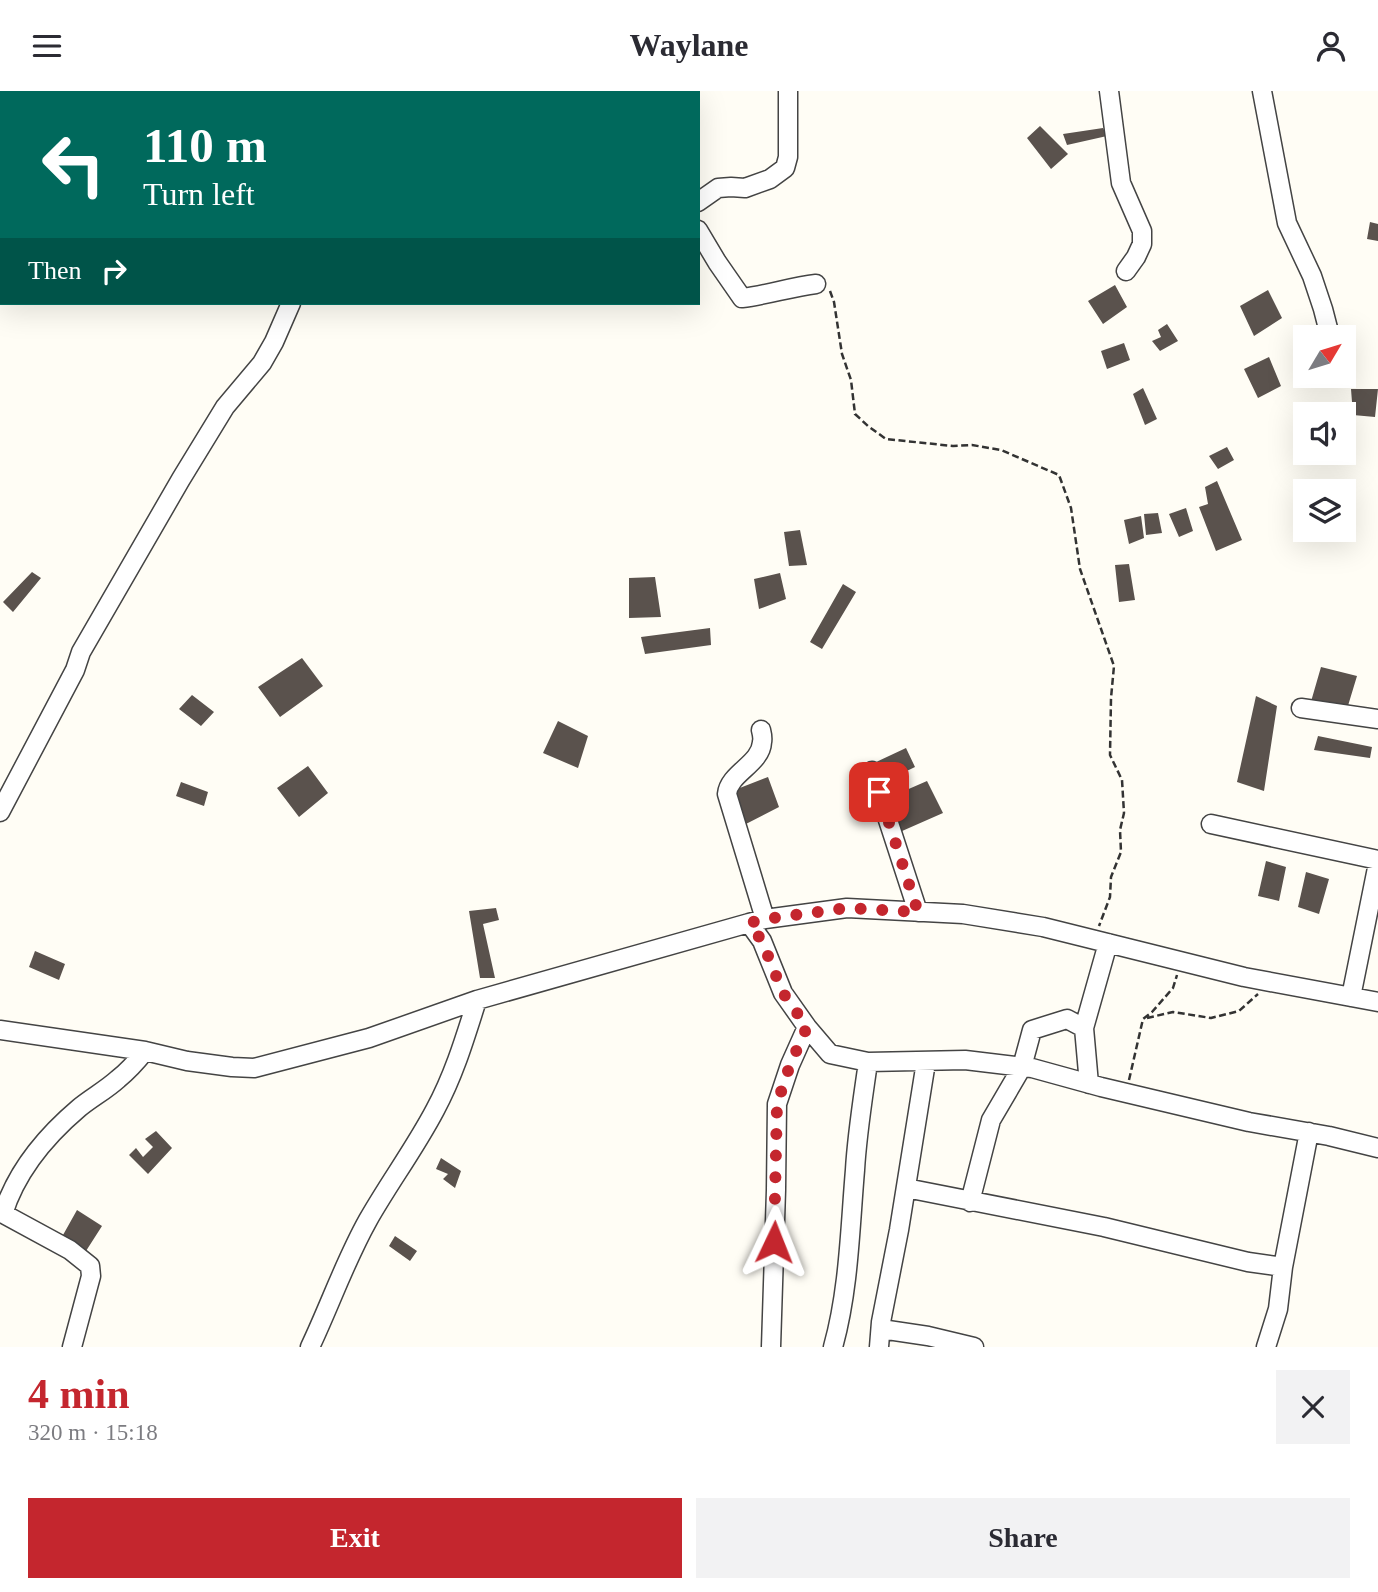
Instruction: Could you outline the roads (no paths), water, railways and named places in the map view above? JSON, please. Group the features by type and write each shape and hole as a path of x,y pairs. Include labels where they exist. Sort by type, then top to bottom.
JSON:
{"street":[{"path":"700,200 718,187 745,188 770,179 785,168 788,157 788,91"},
{"path":"1109,91 1121,183 1142,231 1142,243 1126,271"},
{"path":"1262,91 1287,223 1312,276 1327,325"},
{"path":"700,233 742,298 816,284"},
{"path":"0,812 75,670 81,652 225,407 262,363 290,305"},
{"path":"1301,708 1378,719"},
{"path":"761,730 763,744 757,756 728,785 727,794 762,941 783,993 830,1054 867,1062 965,1060 1022,1067 1249,1122 1378,1148"},
{"path":"872,771 918,912"},
{"path":"1211,824 1378,862 1351,997"},
{"path":"0,1030 145,1051 187,1061 254,1068 369,1038 477,1000 757,921 847,908 963,914 1043,927 1270,982 1378,1002"},
{"path":"1089,1084 1084,1028 1102,942"},
{"path":"310,1347 333,1290 368,1220 435,1112 450,1081 477,1000"},
{"path":"970,1202 991,1120 1022,1067 1032,1030 1067,1019 1084,1028"},
{"path":"771,1347 777,1104 807,1027"},
{"path":"72,1347 91,1276 90,1266 70,1250 2,1213 35,1153 48,1137 80,1107 119,1079 145,1051"},
{"path":"833,1347 839,1326 849,1245 867,1062"},
{"path":"879,1347 926,1062"},
{"path":"1266,1347 1278,1309 1283,1267 1309,1132"},
{"path":"906,1188 1104,1227 1248,1262 1283,1267"},
{"path":"881,1329 974,1347"}]}
